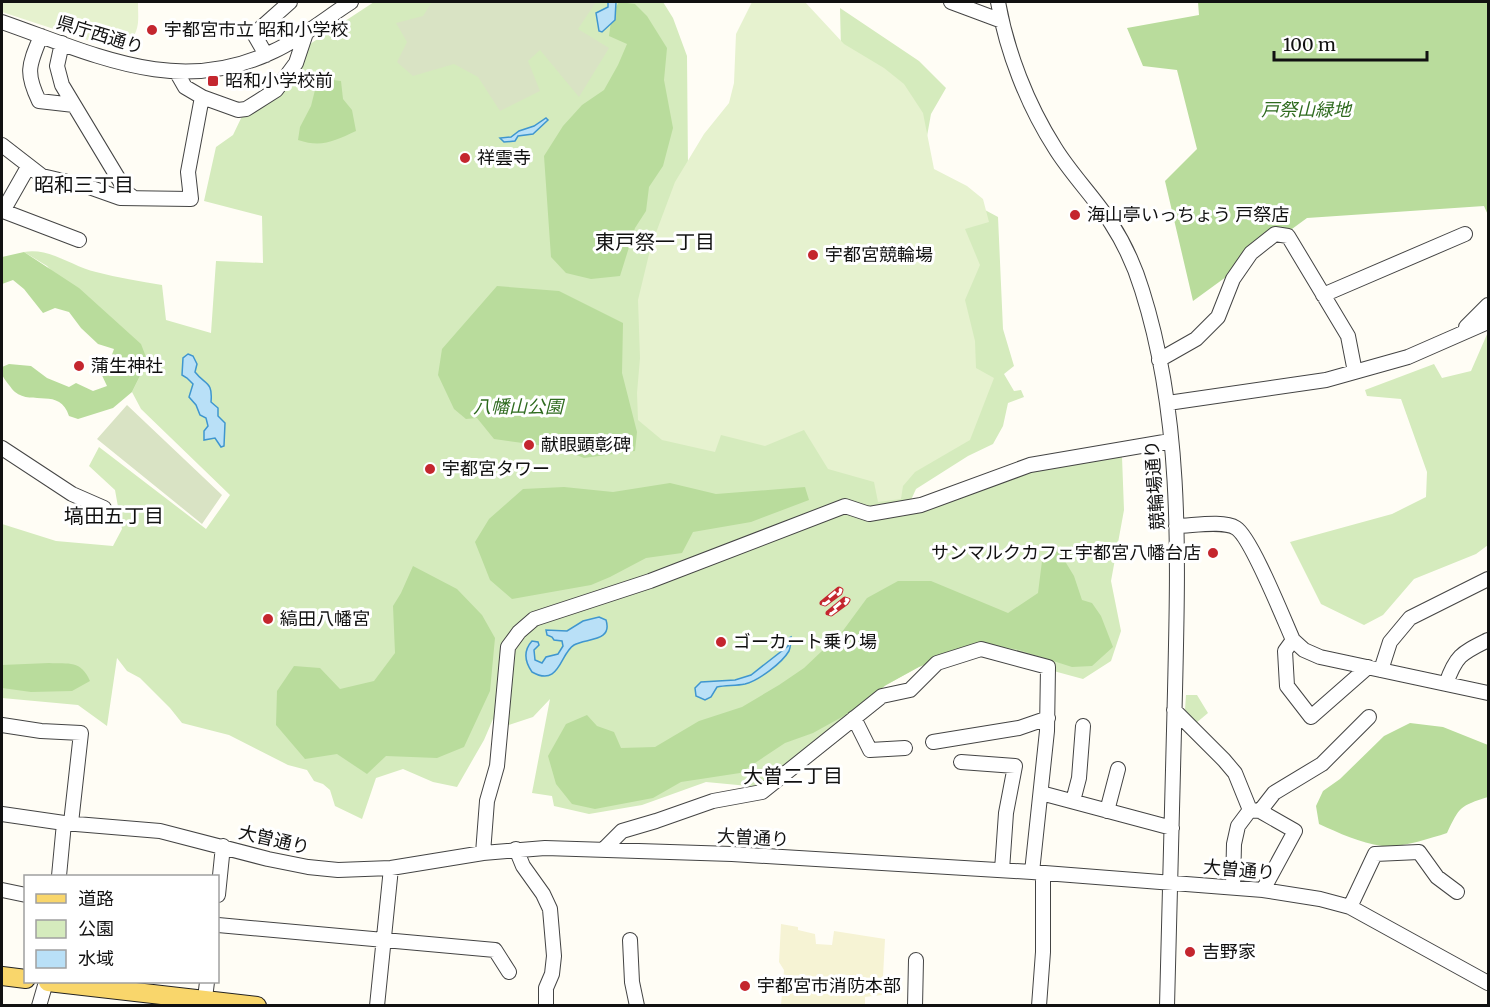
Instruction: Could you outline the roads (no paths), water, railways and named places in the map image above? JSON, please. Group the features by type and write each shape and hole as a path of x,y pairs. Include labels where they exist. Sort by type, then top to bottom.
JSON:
{"main road":[{"path":"2,976 24,979"},
{"path":"70,983 205,995 257,1005"}],"street":[{"path":"266,55 254,34 290,2"},
{"name":"県庁西通り","path":"2,22 130,65 177,73 221,70 266,55 306,33 335,7 351,2"},
{"path":"951,2 1002,21"},
{"name":"競輪場通り","path":"998,2 1020,78 1044,129 1068,168 1112,224 1134,267 1149,316 1168,403 1176,526 1167,1005"},
{"path":"177,73 185,87 202,98 238,110 246,109 276,90 296,63 306,33"},
{"path":"41,36 30,66 30,82 39,101 74,105"},
{"path":"62,43 57,66 62,86 127,194 134,198"},
{"path":"2,145 42,176 89,186 120,198 191,199 188,172 202,98"},
{"path":"28,167 3,211 79,240"},
{"path":"1159,360 1196,339 1218,316 1233,279 1251,253 1275,234 1288,236 1348,336 1355,372"},
{"path":"1323,295 1465,234"},
{"path":"1456,336 1488,305"},
{"path":"1168,403 1326,380 1408,357 1488,322"},
{"path":"483,854 487,801 497,766 508,647 519,632 534,619 660,577 845,506 869,514 921,505 1030,465 1170,441"},
{"path":"2,448 72,494 104,508"},
{"path":"1176,526 1223,525 1237,529 1248,543 1293,640 1304,650 1320,657 1488,693"},
{"path":"1293,640 1286,651 1287,686 1311,717 1374,669 1390,642 1410,618 1488,579"},
{"path":"1446,684 1452,667 1462,653 1488,640"},
{"path":"603,850 622,831 713,801 762,792 882,696 910,690 937,663 981,649 1048,667 1048,718 1041,792 1038,872 1043,952 1039,1005"},
{"path":"1174,710 1230,766 1255,811 1295,831 1263,890"},
{"path":"1233,887 1234,844 1238,826 1274,793 1322,764 1369,717"},
{"path":"854,718 870,750 904,748"},
{"path":"933,742 1018,728 1048,718"},
{"path":"2,725 41,731 81,733 59,875"},
{"path":"1072,801 1079,778 1083,726"},
{"path":"961,762 1015,766 1006,813 1002,870"},
{"path":"1107,811 1118,770"},
{"path":"1041,792 1172,828"},
{"name":"大曽通り","path":"2,814 68,823 160,831 268,859 339,870 391,868 516,849 603,850 732,854 1038,872 1263,890 1320,899 1350,907 1488,983"},
{"path":"219,885 223,846"},
{"path":"516,849 523,866 543,894 550,909 554,956 552,974 546,988 546,1005"},
{"path":"1350,907 1375,854 1419,852 1437,877 1457,892"},
{"path":"377,1005 391,868"},
{"path":"2,890 24,895"},
{"path":"219,925 495,950 509,972"},
{"path":"630,940 632,982 637,1005"},
{"path":"915,1005 916,960"},
{"path":"39,1005 46,983"}],"water":[{"path":"608,2 616,2 615,20 602,32 599,31 596,13 608,7"},
{"path":"546,118 548,120 533,134 518,136 515,141 504,142 500,138 511,137"},
{"path":"188,354 193,356 197,364 195,372 208,384 211,390 211,402 218,408 218,416 225,423 224,446 221,447 215,438 204,440 204,431 208,426 206,418 200,415 196,405 189,397 193,384 182,375 183,358"},
{"path":"599,617 606,620 606,632 602,636 574,645 554,673 541,676 532,672 526,656 532,641 538,642 539,645 534,650 535,660 542,663 546,657 558,654 563,646 562,641 554,640 547,635 546,630 567,631 583,621"},
{"path":"791,637 790,649 786,656 763,675 745,684 717,687 711,697 705,700 696,696 695,688 701,682 735,680 751,675 788,646"}],"railway":[{"path":"839,589 840,593 825,604 822,603 839,589"},
{"path":"845,599 848,600 846,603 831,614 828,613 845,599"}],"place":[{"name":"宇都宮市立 昭和小学校","path":"152,30"},
{"name":"昭和小学校前","path":"213,81"},
{"name":"祥雲寺","path":"465,158"},
{"name":"海山亭いっちょう 戸祭店","path":"1075,215"},
{"name":"宇都宮競輪場","path":"813,255"},
{"name":"蒲生神社","path":"79,366"},
{"name":"献眼顕彰碑","path":"529,445"},
{"name":"宇都宮タワー","path":"430,469"},
{"name":"サンマルクカフェ宇都宮八幡台店","path":"1213,553"},
{"name":"縞田八幡宮","path":"268,619"},
{"name":"ゴーカート乗り場","path":"721,642"},
{"name":"吉野家","path":"1190,952"},
{"name":"宇都宮市消防本部","path":"745,986"}],"district":[{"name":"昭和三丁目","path":"84,185"},
{"name":"東戸祭一丁目","path":"655,242"},
{"name":"塙田五丁目","path":"114,516"},
{"name":"大曽二丁目","path":"793,776"}],"park label":[{"name":"戸祭山緑地","path":"1306,110"},
{"name":"八幡山公園","path":"518,407"}]}
